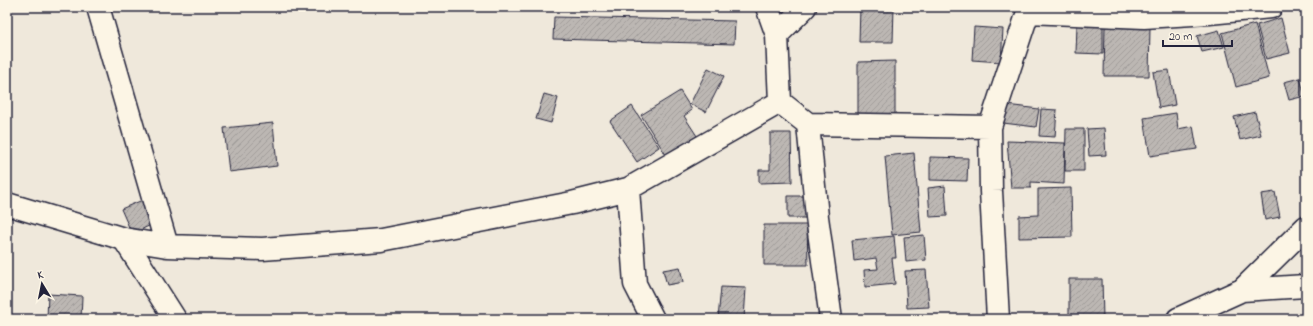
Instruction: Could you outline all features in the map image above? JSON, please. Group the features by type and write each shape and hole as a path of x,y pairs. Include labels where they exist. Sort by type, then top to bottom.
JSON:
{"street":[{"path":"98,7 168,246"},
{"path":"767,7 777,35 780,102 808,124 990,127"},
{"path":"777,35 805,7"},
{"path":"998,319 991,191 990,127 1028,12 1144,17 1271,7"},
{"path":"7,204 124,239 168,246 262,250 381,240 572,203 628,189 780,102"},
{"path":"808,124 817,217 831,319"},
{"path":"628,189 634,284 653,319"},
{"path":"1178,319 1242,290 1306,227"},
{"path":"124,239 175,319"},
{"path":"1242,290 1306,286"}],"building":[{"path":"860,7 894,7 893,42 859,42"},
{"path":"554,17 735,21 734,44 553,39"},
{"path":"1281,18 1290,53 1266,59 1257,25"},
{"path":"1255,24 1269,78 1236,87 1222,33"},
{"path":"1077,25 1103,26 1103,54 1076,53"},
{"path":"1105,26 1150,27 1149,76 1104,76"},
{"path":"974,27 1003,29 1001,62 972,60"},
{"path":"1219,30 1224,47 1202,52 1197,36"},
{"path":"895,61 895,117 858,118 858,62"},
{"path":"708,68 724,76 706,112 690,104"},
{"path":"1169,70 1175,105 1159,108 1153,72"},
{"path":"1300,78 1305,96 1289,100 1284,82"},
{"path":"680,91 692,110 684,116 697,136 666,155 641,115"},
{"path":"544,94 558,98 551,123 536,119"},
{"path":"1006,105 1039,109 1036,127 1003,123"},
{"path":"632,106 659,147 637,162 610,121"},
{"path":"1041,109 1057,110 1055,137 1039,136"},
{"path":"1255,112 1261,135 1240,140 1234,117"},
{"path":"1176,113 1178,129 1193,126 1197,149 1150,156 1144,118"},
{"path":"273,123 277,166 229,172 224,128"},
{"path":"1104,128 1106,155 1089,156 1087,129"},
{"path":"1066,129 1084,129 1084,171 1065,171"},
{"path":"770,133 791,133 792,182 759,183 759,170 770,170"},
{"path":"1007,141 1065,143 1064,184 1031,182 1031,188 1011,188"},
{"path":"914,153 921,232 892,235 885,156"},
{"path":"930,157 968,158 967,181 930,180"},
{"path":"945,186 947,216 930,217 928,188"},
{"path":"1071,188 1072,237 1019,238 1019,216 1038,215 1038,189"},
{"path":"1275,192 1280,217 1265,220 1261,194"},
{"path":"788,196 808,196 808,218 788,218"},
{"path":"145,199 155,223 132,234 121,209"},
{"path":"764,225 807,225 808,265 764,265"},
{"path":"924,235 926,260 906,262 904,237"},
{"path":"894,236 896,258 892,258 895,284 865,287 864,270 878,269 876,258 854,261 852,240"},
{"path":"680,267 683,282 667,285 663,270"},
{"path":"926,270 929,307 907,308 905,271"},
{"path":"1069,279 1102,279 1103,319 1069,319"},
{"path":"721,287 746,288 744,319 718,319"},
{"path":"48,294 82,296 81,319 47,319"}]}
